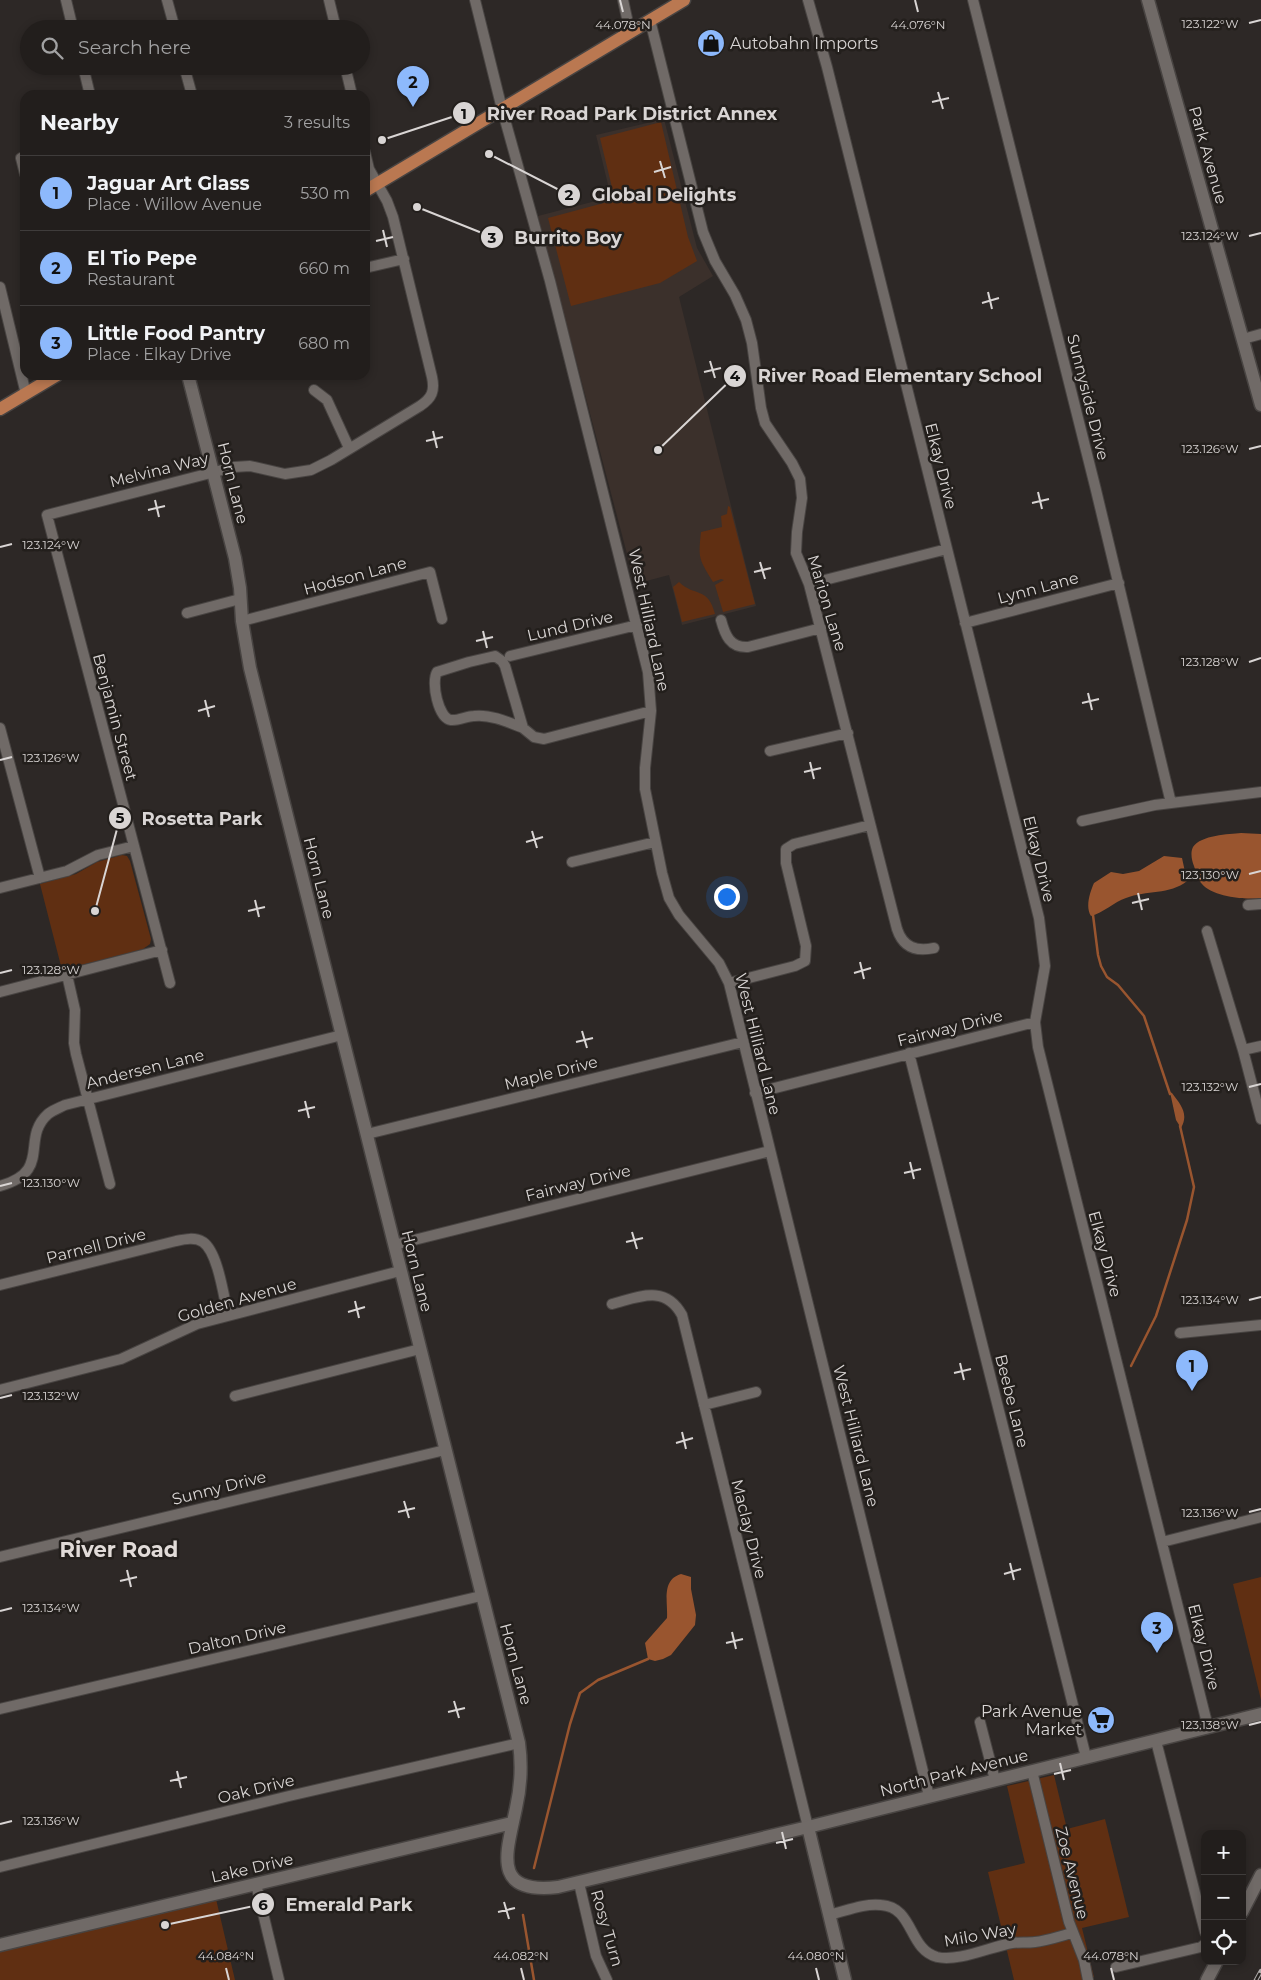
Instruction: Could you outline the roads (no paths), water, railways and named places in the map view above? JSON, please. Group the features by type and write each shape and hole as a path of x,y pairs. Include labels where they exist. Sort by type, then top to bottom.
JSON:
{"main road":[{"path":"370,188 684,0"},
{"path":"0,409 49,380"}],"street":[{"path":"66,0 71,20"},
{"path":"167,0 173,20"},
{"path":"329,0 334,20"},
{"name":"West Hilliard Lane","path":"475,0 502,109 543,254 637,625 650,688 651,712 645,775 648,804 666,888 673,906 686,926 719,963 729,983 929,1796"},
{"path":"623,0 630,32"},
{"name":"Elkay Drive","path":"808,0 1041,932 1045,966 1036,1022 1038,1047 1208,1728"},
{"name":"Sunnyside Drive","path":"973,0 1119,583 1171,803"},
{"name":"Park Avenue","path":"1148,0 1261,405"},
{"name":"Marion Lane","path":"650,20 703,232 715,261 735,294 746,320 752,343 762,417 769,431 792,463 800,479 802,498 796,553 809,584 821,628 899,936 908,946 913,948 919,950 934,948"},
{"path":"85,75 89,90"},
{"path":"186,75 191,90"},
{"path":"347,75 351,90"},
{"path":"370,171 391,210 404,259 370,267"},
{"name":"Melvina Way","path":"47,515 214,471 243,466 285,474 302,472 319,467 420,406 430,397 433,390 432,376 404,259"},
{"path":"0,287 20,369"},
{"path":"1243,339 1261,334"},
{"path":"23,380 26,394"},
{"name":"Horn Lane","path":"189,380 238,570 242,621 250,668 519,1743 521,1769 507,1860 508,1870 517,1882 537,1888 558,1887 808,1827"},
{"path":"314,390 326,400 349,448"},
{"name":"Benjamin Street","path":"47,515 170,983"},
{"path":"809,584 947,550"},
{"name":"Hodson Lane","path":"242,621 430,572 442,618"},
{"name":"Lynn Lane","path":"965,623 1119,583"},
{"path":"187,613 240,599"},
{"path":"721,620 726,637 730,642 740,647 748,647 821,628"},
{"name":"Lund Drive","path":"510,656 637,625"},
{"path":"523,728 505,666 494,656 442,670 434,676 434,686 440,710 447,718 452,720 477,715 523,728 534,737 544,739 651,712"},
{"path":"0,728 40,878"},
{"path":"770,751 848,733"},
{"path":"1082,821 1171,803 1261,792"},
{"path":"729,983 795,966 807,965 806,946 783,848 870,824"},
{"path":"572,862 655,842"},
{"path":"0,888 73,869 98,855 134,846"},
{"path":"1248,904 1261,904"},
{"path":"1207,931 1243,1050 1261,1119"},
{"path":"0,992 162,950"},
{"path":"67,975 75,1010 74,1042 110,1184"},
{"name":"Fairway Drive","path":"755,1093 1036,1022"},
{"name":"Andersen Lane","path":"0,1186 14,1182 22,1177 29,1168 33,1158 34,1137 37,1128 47,1114 65,1105 342,1035"},
{"name":"Maple Drive","path":"366,1134 743,1042"},
{"path":"1243,1050 1261,1046"},
{"name":"Beebe Lane","path":"909,1053 1086,1757"},
{"name":"Fairway Drive","path":"394,1245 770,1151"},
{"name":"Parnell Drive","path":"0,1285 176,1241 200,1240 209,1248 214,1258 228,1316"},
{"name":"Golden Avenue","path":"0,1390 121,1359 140,1352 184,1329 400,1271"},
{"name":"Maclay Drive","path":"612,1304 652,1294 661,1296 674,1303 682,1316 808,1827"},
{"path":"1180,1333 1261,1324"},
{"path":"235,1396 420,1349"},
{"path":"704,1405 756,1392"},
{"name":"Sunny Drive","path":"0,1556 445,1450"},
{"path":"1162,1542 1261,1517"},
{"name":"Dalton Drive","path":"0,1709 481,1596"},
{"name":"North Park Avenue","path":"808,1827 1261,1714"},
{"path":"980,1722 995,1780"},
{"path":"1156,1741 1202,1920"},
{"name":"Oak Drive","path":"0,1867 289,1796 519,1743"},
{"name":"Zoe Avenue","path":"1032,1771 1072,1933 1084,1960 1088,1980"},
{"name":"Lake Drive","path":"0,1945 512,1823"},
{"path":"808,1827 845,1980"},
{"path":"1246,1904 1261,1875"},
{"name":"Rosy Turn","path":"578,1883 596,1956 607,1980"},
{"path":"256,1884 279,1980"},
{"name":"Milo Way","path":"829,1915 868,1905 890,1906 902,1914 920,1946 932,1955 939,1957 955,1957 1010,1943 1035,1942 1072,1933"},
{"path":"1116,1967 1201,1947"},
{"path":"1207,1980 1215,1965"}],"waterway":[{"path":"1093,915 1101,966 1107,977 1118,985 1144,1016 1170,1094"},
{"path":"1131,1366 1156,1316 1187,1220 1194,1187 1180,1126"},
{"path":"534,1868 570,1724 580,1693 598,1680 648,1659"},
{"path":"523,1915 534,1980"}],"railway":[{"path":"1256,1980 1261,1971"}],"place":[{"name":"Autobahn Imports","path":"711,43"},
{"name":"El Tio Pepe","path":"413,107"},
{"name":"River Road Park District Annex","path":"382,140"},
{"name":"Global Delights","path":"489,154"},
{"name":"Burrito Boy","path":"417,207"},
{"name":"River Road Elementary School","path":"658,450"},
{"name":"Rosetta Park","path":"95,911"},
{"name":"Jaguar Art Glass","path":"1192,1391"},
{"name":"Little Food Pantry","path":"1157,1653"},
{"name":"Park Avenue Market","path":"1101,1720"},
{"name":"Emerald Park","path":"165,1925"}],"district":[{"name":"River Road","path":"119,1549"}]}
